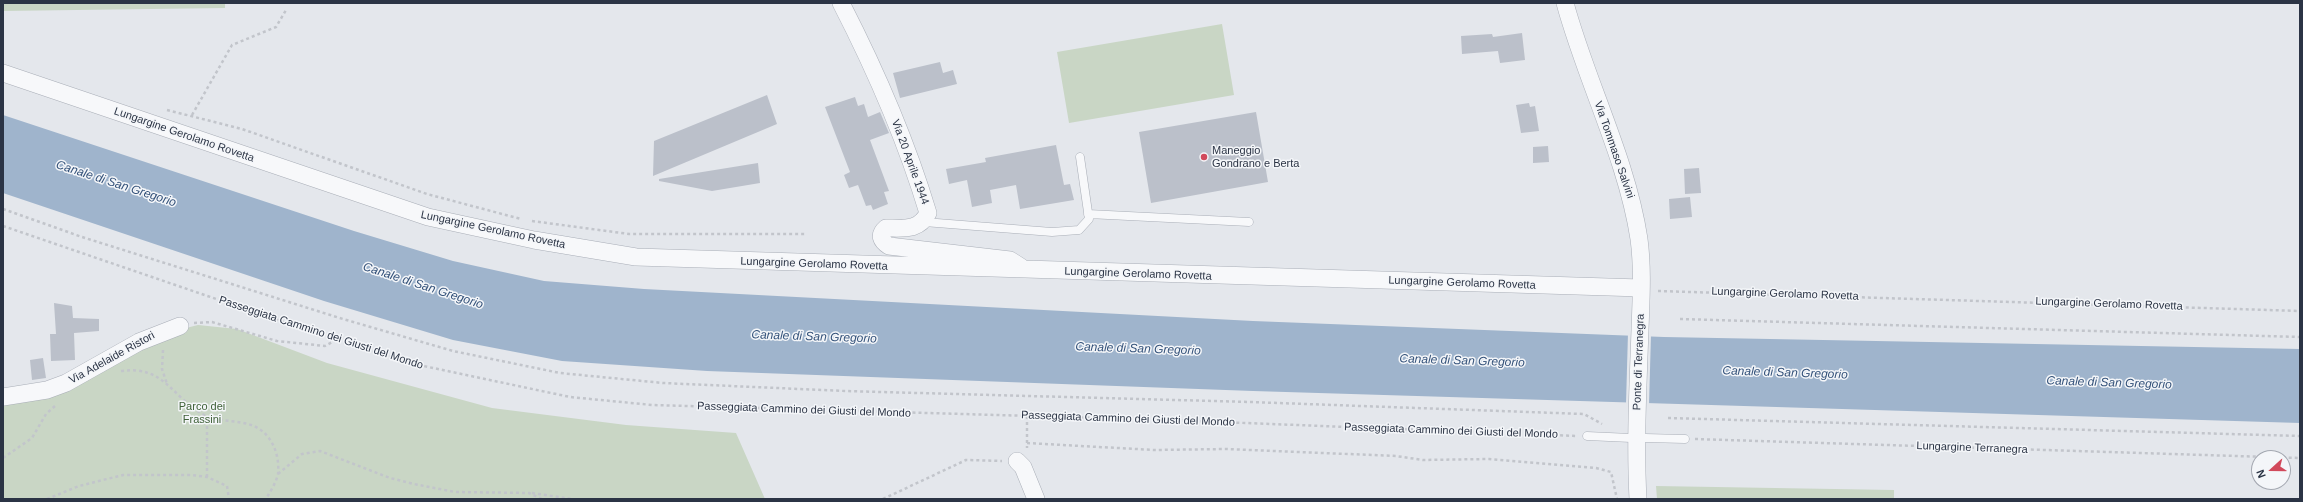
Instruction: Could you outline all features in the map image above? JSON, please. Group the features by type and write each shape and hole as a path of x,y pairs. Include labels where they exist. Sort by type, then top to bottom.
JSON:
{"street":[{"name":"Via 20 Aprile 1944","path":"841,3 873,68 902,133 928,213 924,222"},
{"name":"Via Tommaso Salvini","path":"1565,3 1632,202 1639,240 1641,294"},
{"name":"Lungargine Gerolamo Rovetta","path":"3,73 428,217 534,240 636,257 1641,294"},
{"path":"924,222 913,227 886,228 882,232 881,238 883,243 889,246 1010,260 1027,271"},
{"name":"Ponte di Terranegra","path":"1637,434 1641,294"},
{"name":"Via Adelaide Ristori","path":"3,398 47,390 66,383 138,342 176,327"},
{"path":"1637,434 1638,499"},
{"path":"1017,461 1023,467 1036,499"}],"lane":[{"path":"924,222 1052,232 1079,230 1089,219 1080,158"},
{"path":"1088,214 1249,222"},
{"path":"1587,436 1637,434 1686,439"}],"path":[{"path":"192,114 232,44 276,27 286,10"},
{"path":"163,109 192,114 242,129 427,194 529,221 629,234 806,234"},
{"path":"3,209 82,237 343,319 453,351 560,373 663,383 837,390 1250,402 1584,414"},
{"name":"Passeggiata Cammino dei Giusti del Mondo","path":"3,226 336,340 419,365 570,397 652,405 1027,416 1587,436"},
{"name":"Lungargine Gerolamo Rovetta","path":"1641,294 1650,291 2300,311"},
{"path":"1680,319 2300,337"},
{"path":"167,384 162,369 162,354 176,327 212,322 277,341 325,346 336,340"},
{"path":"120,372 135,370 148,372 167,384 190,406 207,416 254,426 265,433 273,442 278,474"},
{"path":"3,458 32,438 46,414 59,402"},
{"path":"207,416 207,477"},
{"path":"884,499 966,460 1017,461 1027,450 1027,416"},
{"path":"1668,418 2300,436"},
{"name":"Lungargine Terranegra","path":"1686,439 2300,458"},
{"path":"1027,443 1154,450 1227,449 1396,456 1423,460 1489,459 1580,466 1610,472 1617,499"},
{"path":"266,499 278,474 302,454 320,450 390,478 455,492 529,493 572,499"},
{"path":"47,499 79,486 123,476 192,475 207,477 227,486 229,499"},
{"path":"529,493 542,499"}],"green space":[{"path":"3,3 225,3 225,8 3,11"},
{"path":"1222,24 1234,95 1069,123 1057,52"},
{"name":"Parco dei Frassini","path":"198,325 237,329 327,363 492,408 626,425 736,433 765,499 3,499 3,401 162,334"},
{"path":"1656,486 1894,490 1894,499 1657,499"}],"water":[{"name":"Canale di San Gregorio","path":"3,115 354,231 453,261 544,281 644,289 1253,321 1664,337 2300,349 2300,423 1253,391 707,371 562,361 453,340 324,301 3,193"}],"pier":[{"path":"1628,333 1651,334 1649,405 1626,404"}],"building":[{"path":"1522,33 1525,60 1500,63 1498,51 1462,54 1461,36 1492,34 1493,37"},
{"path":"940,62 943,73 953,70 957,84 900,98 893,73"},
{"path":"767,95 777,124 653,176 654,141"},
{"path":"855,97 858,106 864,104 868,117 880,112 889,133 870,140 889,191 884,192 888,204 873,210 871,205 866,206 858,185 849,188 844,175 850,172 825,107"},
{"path":"1529,103 1530,107 1535,106 1539,131 1521,133 1516,105"},
{"name":"Maneggio Gondrano e Berta","path":"1256,112 1268,182 1151,203 1139,132"},
{"path":"1056,145 1064,185 1070,184 1074,200 1020,209 1016,185 990,190 992,203 972,207 967,180 949,184 946,169 986,162 985,158"},
{"path":"1548,146 1549,162 1533,163 1533,147"},
{"path":"758,163 760,183 712,191 659,181 659,179"},
{"path":"1699,168 1701,193 1685,194 1684,169"},
{"path":"1690,197 1692,217 1670,219 1669,199"},
{"path":"54,303 72,306 73,318 99,319 99,331 74,333 75,360 51,361 50,334 56,334"},
{"path":"43,358 46,378 32,380 30,360"}],"place":[{"name":"Maneggio Gondrano e Berta","path":"1204,157"}]}
